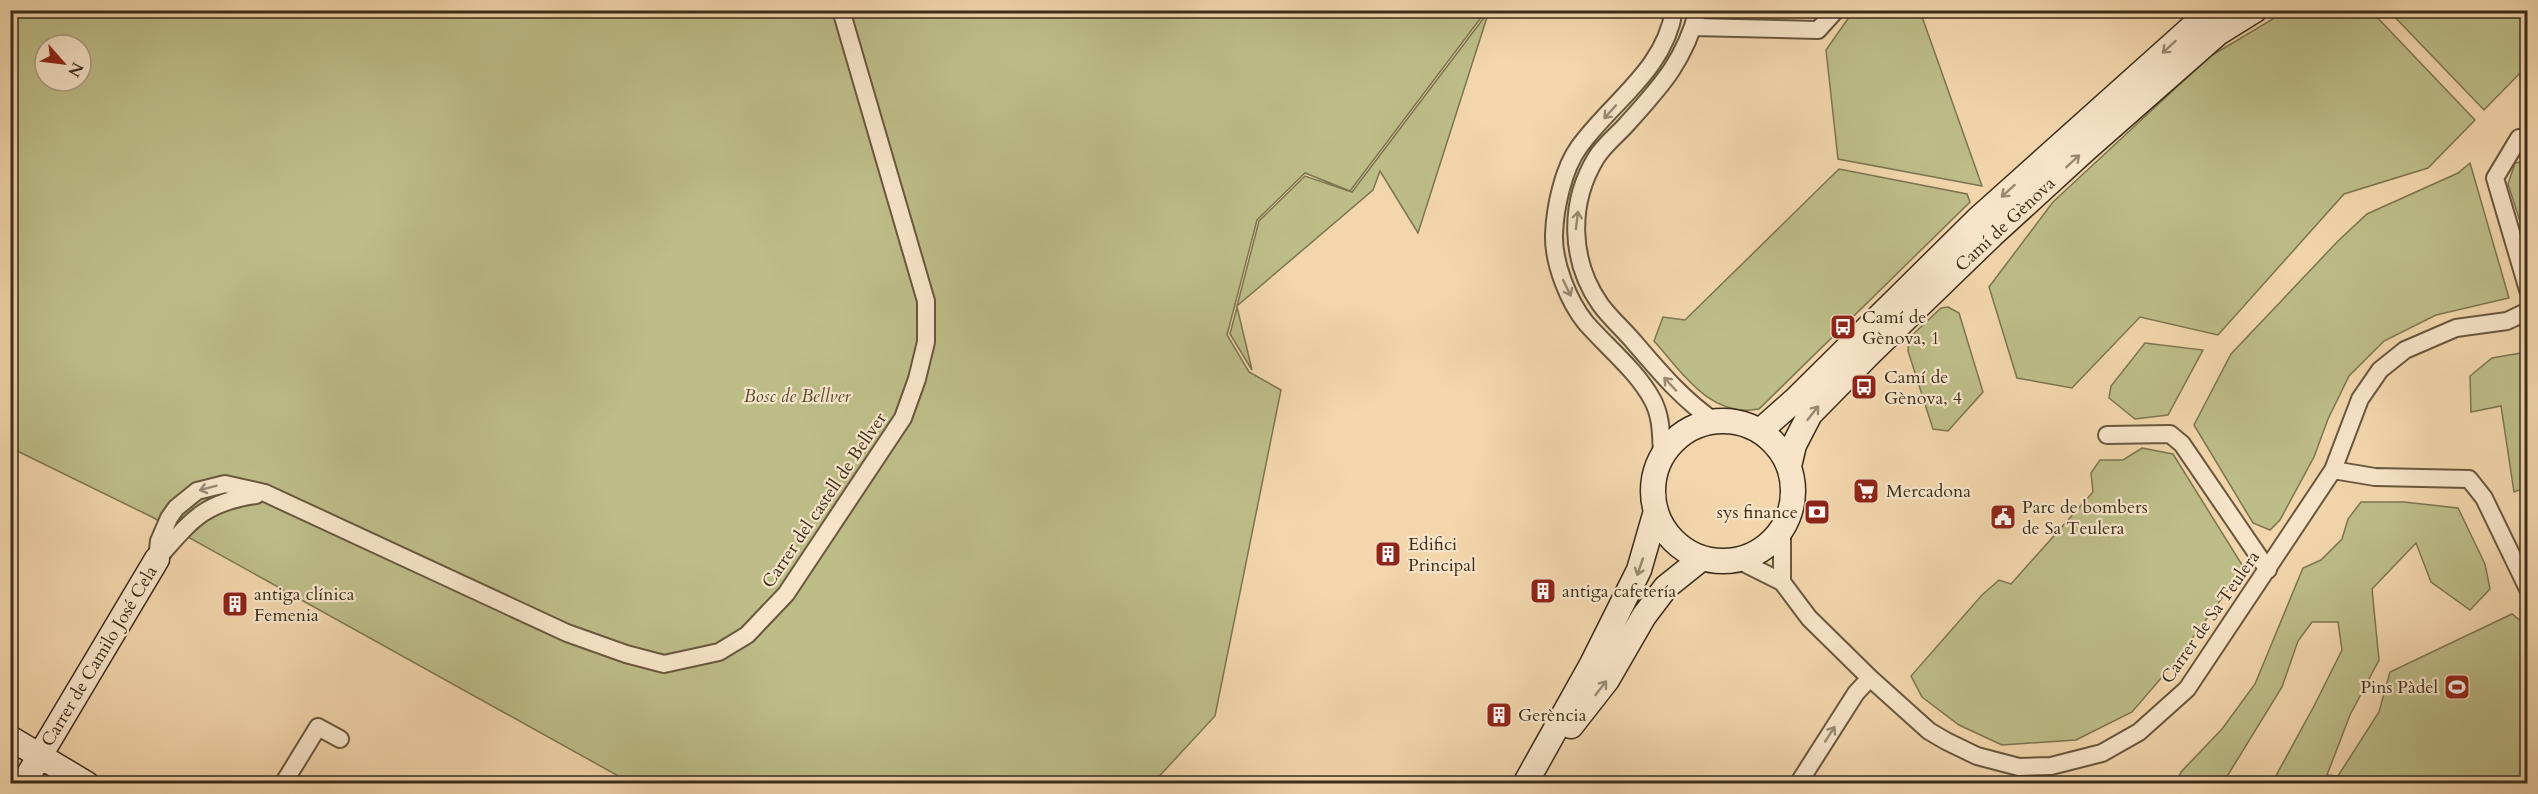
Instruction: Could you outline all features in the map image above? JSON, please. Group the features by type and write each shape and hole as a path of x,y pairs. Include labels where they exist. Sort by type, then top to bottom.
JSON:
{"street":[{"name":"Carrer del castell de Bellver","path":"157,559 185,528 207,509 231,499 265,493 567,633 626,654 664,664 719,652 747,635 786,594 903,418 917,379 926,342 926,300 841,10"},
{"path":"1662,456 1673,442 1692,428 1714,421 1738,422 1760,431 1777,446 1789,466 1794,488 1791,510 1782,530 1767,547 1747,558 1724,562 1701,559 1681,548 1664,531 1656,511 1653,485 1662,456 1660,421 1652,398 1619,357 1584,321 1564,282 1556,260 1554,242 1560,189 1578,148 1638,82 1657,55 1672,21 1674,10"},
{"path":"1687,10 1693,27"},
{"path":"1698,10 1693,27 1668,79 1596,158 1580,194 1575,234 1577,255 1583,272 1600,304 1670,384 1691,405 1714,421"},
{"path":"1638,82 1653,77 1671,46 1693,27 1818,30 1836,10"},
{"name":"Camí de Gènova","path":"1760,431 1803,392 1978,219 2214,10"},
{"name":"Camí de Gènova","path":"1789,466 1794,445 1810,414 1871,352 2085,150 2218,33 2255,10"},
{"path":"2519,138 2495,178 2528,290"},
{"name":"Carrer de Sa Teulera","path":"1738,560 1782,582 1809,618 1870,678 1929,731 1977,756 2019,767 2051,766 2103,753 2139,732 2187,689 2268,570 2332,470 2360,399 2380,370 2405,350 2456,328 2506,321 2528,311"},
{"path":"2107,435 2170,434 2182,444 2268,570"},
{"path":"2332,470 2375,477 2469,478 2484,498 2528,589"},
{"path":"1525,783 1592,664 1639,570 1656,511"},
{"path":"1782,530 1782,582"},
{"name":"Carrer de Camilo José Cela","path":"23,783 157,559"},
{"path":"1525,783 1607,680 1644,615 1666,587 1701,559"},
{"path":"1798,783 1856,693 1870,678"},
{"path":"283,783 318,727 340,739"},
{"path":"10,738 87,783"}],"green space":[{"path":"1854,10 1920,11 1982,186 1838,159 1826,50"},
{"name":"Bosc de Bellver","path":"10,11 1486,11 1350,191 1305,173 1257,220 1227,335 1249,372 1281,390 1215,716 1152,784 631,783 152,517 11,448"},
{"path":"1489,11 1418,233 1380,171 1373,190 1237,306 1259,221 1305,176 1352,192"},
{"path":"2286,11 2371,11 2475,120 2428,168 2344,194 2218,335 2140,317 2072,388 2017,378 1989,287 2053,202 2209,57"},
{"path":"2389,11 2527,11 2527,66 2484,110"},
{"path":"2528,161 2527,243 2508,184 2515,163"},
{"path":"2470,163 2509,298 2436,315 2384,341 2349,376 2328,419 2314,457 2280,520 2270,530 2253,523 2194,425 2231,354 2338,241 2367,214 2458,173"},
{"path":"1839,169 1967,194 1970,202 1759,409 1742,410 1726,407 1712,400 1687,379 1654,341 1663,317 1685,320"},
{"path":"1237,307 1252,370 1230,334"},
{"path":"1948,307 1959,313 1983,392 1948,431 1933,429 1908,351 1909,338 1941,308"},
{"path":"2145,343 2203,350 2168,415 2135,419 2109,398 2111,386"},
{"path":"2527,352 2527,487 2514,492 2501,406 2471,412 2470,376 2492,358"},
{"path":"2142,448 2173,454 2244,568 2175,662 2132,712 2076,740 2002,745 1959,725 1922,697 1911,676 1982,595 1999,580 2011,584 2093,492 2091,473 2100,460 2123,460"},
{"path":"2361,502 2404,502 2458,508 2485,564 2490,589 2470,610 2431,582 2416,543 2372,589 2379,660 2350,715 2327,775 2338,776 2379,712 2390,672 2512,614 2527,626 2527,783 2272,783 2342,650 2338,622 2312,622 2298,641 2282,687 2223,783 2176,783 2181,772 2222,729 2255,684 2303,568 2321,560 2342,539 2348,519"}],"place":[{"name":"Camí de Gènova, 1","path":"1843,327"},
{"name":"Camí de Gènova, 4","path":"1864,387"},
{"name":"Mercadona","path":"1866,491"},
{"name":"sys finance","path":"1817,512"},
{"name":"Parc de bombers de Sa Teulera","path":"2003,517"},
{"name":"Edifici Principal","path":"1388,554"},
{"name":"antiga cafetería","path":"1543,591"},
{"name":"antiga clínica Femenia","path":"235,604"},
{"name":"Pins Pàdel","path":"2457,687"},
{"name":"Gerència","path":"1499,715"}]}
